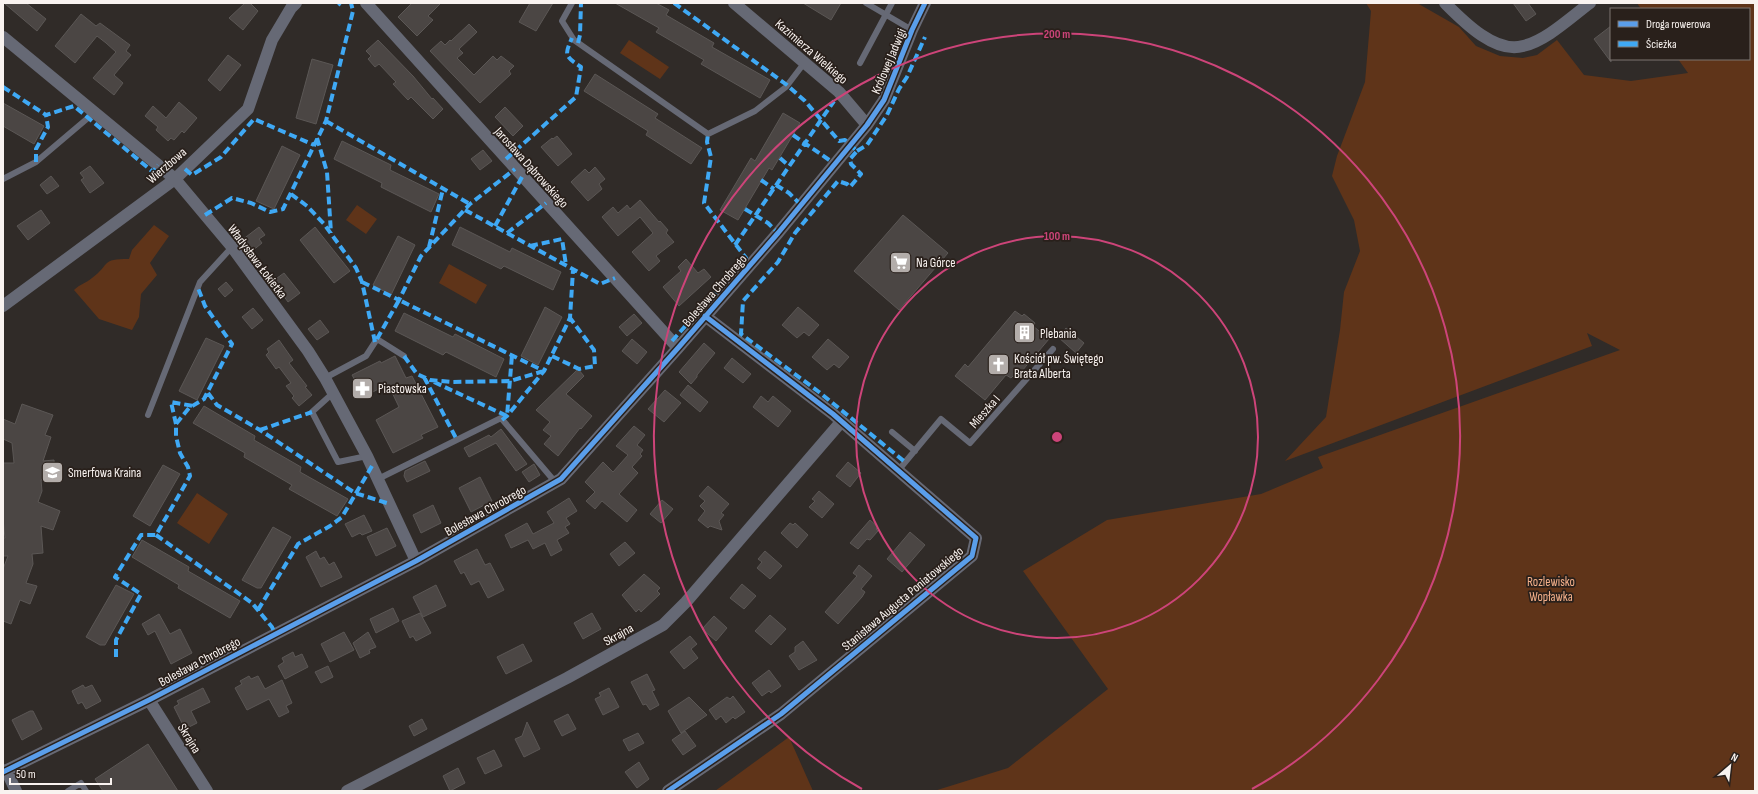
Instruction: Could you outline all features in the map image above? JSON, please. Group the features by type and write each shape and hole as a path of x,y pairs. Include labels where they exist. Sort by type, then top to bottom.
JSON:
{"street":[{"name":"Wierzbowa","path":"3,306 175,179 248,109 272,40 291,8 296,3"},
{"name":"Jarosława Dąbrowskiego","path":"366,3 678,348"},
{"name":"Kazimierza Wielkiego","path":"734,3 839,92 867,125"},
{"name":"Królowej Jadwigi","path":"867,125 884,100 912,30 925,3"},
{"path":"1445,3 1466,24 1479,34 1493,42 1522,47 1546,35 1590,3"},
{"name":"Władysława Łokietka","path":"3,37 96,112 175,179 232,248 308,351 325,378 367,456 416,561"},
{"name":"Bolesława Chrobrego","path":"16,791 5,771 149,700 416,561 556,483 678,348 778,233 867,125"},
{"name":"Stanisława Augusta Poniatowskiego","path":"668,791 781,714 972,556 976,538 842,422 705,316"},
{"name":"Skrajna","path":"347,791 567,678 663,625 686,602 842,422"},
{"name":"Skrajna","path":"149,700 207,791"}],"lane":[{"path":"572,3 562,21 574,40 708,134 755,111 786,86 804,62"},
{"path":"866,3 912,30"},
{"path":"860,63 892,3"},
{"path":"3,178 36,162 96,112"},
{"path":"148,415 200,282 232,248"},
{"path":"325,378 366,356 377,339 404,356"},
{"name":"Mieszka I","path":"898,472 941,420 970,443 1053,349"},
{"path":"333,393 312,412 338,462 367,456"},
{"path":"378,479 501,418 556,483"},
{"path":"892,432 915,451"},
{"path":"68,791 81,783 86,791"}],"green space":[{"name":"Rozlewisko Wopławka","path":"1366,3 1417,3 1459,27 1476,46 1500,56 1523,58 1537,55 1557,40 1584,75 1631,81 1688,73 1679,60 1750,60 1750,8 1640,8 1637,3 1755,3 1755,791 934,791 1008,768 1108,689 1023,571 1107,520 1261,494 1323,468 1318,457 1620,350 1587,333 1592,346 1285,461 1326,417 1340,330 1344,292 1360,251 1354,220 1332,176 1337,156 1365,82 1371,11"},
{"path":"629,40 669,67 660,79 620,53"},
{"path":"357,205 377,219 366,234 346,220"},
{"path":"154,225 169,236 150,263 157,275 141,294 139,317 132,330 99,319 74,290 92,278 110,261 129,259 132,250"},
{"path":"449,264 487,285 476,304 439,283"},
{"path":"197,493 228,514 209,544 177,523"},
{"path":"789,737 813,791 715,791"}],"building":[{"path":"4,3 26,3 46,19 37,31"},
{"path":"245,3 250,3 258,11 243,30 229,18"},
{"path":"412,3 441,3 428,16 433,20 417,36 398,17"},
{"path":"530,3 553,3 536,31 519,22"},
{"path":"615,3 656,3 669,10 666,15 714,43 712,47 770,80 760,98 701,64 704,60 656,32 659,28"},
{"path":"803,3 841,3 831,20"},
{"path":"1513,3 1528,3 1536,14 1526,21"},
{"path":"81,14 96,26 100,23 130,45 126,51 131,55 114,75 123,83 114,95 93,78 116,52 106,43 97,36 75,63 55,46"},
{"path":"469,24 477,32 459,49 463,53 457,58 474,75 493,56 497,60 501,56 514,66 509,71 511,74 480,103 430,51 441,41 445,45 450,40 451,41"},
{"path":"1610,27 1611,62 1594,39"},
{"path":"378,40 443,109 433,119 411,97 408,100 393,84 396,82 379,64 375,67 368,59 371,56 366,51"},
{"path":"228,55 241,65 220,91 208,80"},
{"path":"312,59 333,65 316,124 296,118"},
{"path":"595,74 658,114 655,118 702,148 691,164 646,135 648,131 584,91"},
{"path":"179,102 197,118 184,133 182,131 174,140 171,138 168,141 156,130 158,127 145,116 153,106 166,118"},
{"path":"3,103 44,126 34,144 3,126"},
{"path":"505,107 523,126 513,136 495,117"},
{"path":"783,113 800,123 772,170 769,168 738,220 720,210 751,158 755,161"},
{"path":"557,136 572,154 558,166 541,147"},
{"path":"342,141 391,165 390,170 439,194 431,212 381,187 382,183 334,159"},
{"path":"282,146 300,155 274,209 256,201"},
{"path":"483,150 492,161 480,170 471,159"},
{"path":"90,166 104,183 90,193 81,180 84,178 80,173"},
{"path":"595,167 605,179 599,184 602,189 588,201 571,182 585,169 589,173"},
{"path":"51,176 59,186 47,194 40,185"},
{"path":"640,200 668,230 666,233 674,242 656,256 660,261 649,271 632,252 653,233 640,217 618,236 602,217 613,207 618,213 627,205 630,209"},
{"path":"41,210 50,223 28,240 17,226"},
{"name":"Na Górce","path":"903,215 948,253 899,310 854,271"},
{"path":"259,227 265,235 259,239 262,243 251,252 242,240"},
{"path":"315,227 350,271 334,283 300,240"},
{"path":"460,227 510,252 512,248 561,272 553,290 504,266 501,269 452,245"},
{"path":"398,236 415,245 391,295 373,285"},
{"path":"686,259 698,273 704,269 711,277 679,306 663,287 681,271 678,267"},
{"path":"284,273 300,293 288,302 273,281"},
{"path":"226,282 233,290 225,297 218,289"},
{"path":"545,307 562,317 538,365 521,356"},
{"path":"798,307 819,325 809,336 804,332 797,338 782,325"},
{"path":"253,308 263,320 252,329 242,317"},
{"name":"Kościół pw. Świętego Brata Alberta","path":"1015,311 1022,316 1024,314 1035,323 1033,326 1049,339 1016,378 1013,376 1011,378 1006,375 985,400 955,376 965,364 968,367"},
{"path":"404,313 453,337 455,334 504,359 496,377 446,352 443,355 395,331"},
{"path":"634,314 642,323 627,336 619,327"},
{"path":"320,320 329,332 317,340 308,329"},
{"path":"1066,328 1084,343 1076,353 1058,337"},
{"path":"206,338 224,346 197,400 179,391"},
{"path":"632,339 647,352 637,364 622,351"},
{"path":"828,339 849,357 839,368 834,364 827,370 812,357"},
{"path":"279,340 293,360 289,363 312,395 299,406 292,398 294,396 286,386 291,383 279,367 276,369 266,355 269,352 267,349"},
{"path":"704,343 715,353 691,384 679,372"},
{"path":"395,356 406,378 412,376 438,427 421,435 423,438 393,453 376,420 399,407 388,384 367,395 364,389 361,391 352,375 380,361 381,363"},
{"path":"732,358 751,374 743,383 724,368"},
{"path":"578,369 584,376 566,394 592,416 581,429 580,428 558,456 544,444 551,436 543,430 550,422 536,410"},
{"path":"688,385 708,402 700,412 680,395"},
{"path":"665,390 681,403 664,422 648,409"},
{"path":"761,396 768,402 773,396 791,411 778,427 753,407"},
{"path":"22,404 53,415 45,435 51,437 43,461 54,460 55,478 41,480 42,491 38,502 60,511 53,530 41,526 43,553 32,554 33,564 26,583 37,586 30,604 20,600 11,624 3,621 3,569 8,556 3,556 3,538 5,538 3,519 3,463 14,463 12,443 3,439 3,419 15,424"},
{"path":"204,406 255,436 254,440 301,467 300,472 348,499 337,516 289,489 292,485 244,457 245,453 193,423"},
{"path":"634,426 645,435 637,445 643,450 640,454 642,456 632,467 638,473 619,494 637,510 627,522 602,501 595,509 586,501 595,492 585,482 603,462 613,472 628,455 616,446"},
{"path":"501,429 527,464 516,471 496,443 469,457 464,448 489,435 491,437"},
{"path":"425,461 430,471 407,482 404,476 405,471"},
{"path":"848,462 861,473 850,487 836,476"},
{"path":"534,464 540,475 529,482 522,472"},
{"path":"163,465 180,474 150,526 133,516"},
{"path":"480,477 492,501 471,512 459,488"},
{"path":"708,486 729,504 721,513 724,515 719,521 722,530 710,526 708,528 698,520 705,511 700,506 705,501 699,496"},
{"path":"819,491 834,504 822,518 809,507 815,501 812,499"},
{"path":"569,498 577,511 566,518 570,524 565,527 569,533 557,540 562,550 551,556 545,543 533,549 528,540 511,548 505,535 527,523 533,534 554,523 547,512"},
{"path":"662,500 673,509 661,523 650,514"},
{"path":"433,505 441,523 421,533 413,515"},
{"path":"364,515 372,531 362,535 360,533 352,537 345,524"},
{"path":"870,520 878,527 876,529 878,531 870,540 867,539 858,549 850,543"},
{"path":"790,523 793,525 795,523 808,535 797,548 781,533"},
{"path":"273,527 291,537 261,588 257,588 242,580"},
{"path":"387,528 396,546 376,556 367,537"},
{"path":"910,532 925,545 902,572 887,559"},
{"path":"142,540 189,567 188,571 240,601 230,618 178,588 179,585 132,557"},
{"path":"625,542 635,553 619,566 610,554"},
{"path":"477,549 485,565 490,563 504,590 488,598 479,581 471,585 464,572 461,574 454,561"},
{"path":"316,551 320,559 324,557 329,565 334,562 342,577 321,587 306,557"},
{"path":"765,551 782,566 770,579 757,568 762,562 758,559"},
{"path":"859,565 872,576 861,589 865,592 862,597 838,624 825,612 857,576 853,573"},
{"path":"644,574 660,588 657,591 660,594 641,612 639,609 636,612 622,595"},
{"path":"742,584 756,596 744,609 730,598"},
{"path":"116,585 134,594 105,645 100,645 86,637"},
{"path":"436,585 446,606 423,617 413,597"},
{"path":"393,608 399,621 376,633 370,619"},
{"path":"420,613 431,633 416,641 413,636 410,638 402,621"},
{"path":"592,613 601,629 583,639 574,623"},
{"path":"159,614 170,634 180,629 192,653 171,664 155,631 148,635 142,624"},
{"path":"770,615 786,629 771,645 755,631"},
{"path":"714,616 727,628 716,641 702,629"},
{"path":"344,632 354,650 330,662 321,644"},
{"path":"368,632 376,647 369,650 370,653 360,658 353,643"},
{"path":"690,636 697,644 691,649 698,658 684,669 670,652"},
{"path":"803,641 817,660 799,670 789,656 795,652 795,647"},
{"path":"523,644 532,661 506,674 497,657"},
{"path":"293,652 295,657 302,654 308,667 285,679 278,666 284,662 282,658"},
{"path":"328,666 333,677 321,683 315,672"},
{"path":"769,670 781,686 771,693 769,691 762,696 752,683"},
{"path":"647,674 655,690 652,691 659,705 650,710 646,704 643,705 631,682"},
{"path":"249,676 251,679 258,676 265,689 282,680 292,703 286,706 289,712 279,717 269,699 247,710 235,688 242,684 240,681"},
{"path":"83,685 85,688 92,685 101,701 86,709 82,702 78,704 72,691"},
{"path":"203,688 210,702 191,711 197,723 185,729 174,707 179,704 177,701"},
{"path":"609,688 619,707 603,715 595,699 601,696 599,693"},
{"path":"733,696 745,712 735,719 733,717 726,723 721,716 716,720 709,710 727,697 730,699"},
{"path":"689,697 707,715 681,733 668,711"},
{"path":"33,711 42,729 22,740 12,720"},
{"path":"568,714 576,729 562,736 554,721"},
{"path":"422,719 427,729 414,736 409,726"},
{"path":"527,722 540,749 524,757 515,739 522,736"},
{"path":"685,731 696,746 683,755 672,740"},
{"path":"638,733 644,743 629,751 623,740"},
{"path":"148,744 178,791 103,791 95,779"},
{"path":"494,750 502,766 485,774 477,758"},
{"path":"639,762 649,779 637,788 625,772"},
{"path":"458,768 465,783 450,791 443,776"}],"marked path":[{"path":"205,215 232,198 251,203 270,212 283,209 326,121 353,11 351,3"},
{"path":"578,43 580,35 581,3"},
{"path":"674,3 787,85 805,101 839,141 845,140 857,151 850,159 851,164 861,174 850,187 847,184 838,181 795,233 778,262 743,301 741,334 819,392 905,462"},
{"path":"857,151 867,145 887,115 899,89 907,77 925,37"},
{"path":"506,159 576,97 581,67 569,58 567,52 572,38"},
{"path":"3,87 46,115 74,106 153,172 158,165"},
{"path":"735,245 834,101"},
{"path":"36,162 36,149 48,127 46,115"},
{"path":"185,169 192,175 221,157 254,119 314,145"},
{"path":"326,121 470,204"},
{"path":"672,341 746,258 704,203 711,157 707,142 708,134"},
{"path":"793,135 835,164"},
{"path":"317,138 327,172 331,233"},
{"path":"780,158 789,166"},
{"path":"362,282 399,300 421,256 470,204 515,169"},
{"path":"495,226 522,177"},
{"path":"761,180 774,189"},
{"path":"776,185 789,193 801,205"},
{"path":"429,247 443,189"},
{"path":"291,194 307,206 324,224 356,268 362,282 375,342"},
{"path":"507,233 546,203"},
{"path":"745,209 768,223 778,233"},
{"path":"465,210 600,284 615,278"},
{"path":"530,246 562,239 566,265"},
{"path":"502,420 544,371 570,318 573,270"},
{"path":"116,657 116,640 141,594 115,577 141,535 156,535 190,476 188,467 180,453 176,436 176,424 189,408 204,399 232,344 205,306 198,288"},
{"path":"377,339 399,300 544,371"},
{"path":"552,356 579,369 595,366 594,350 570,318"},
{"path":"434,382 507,416 512,355"},
{"path":"404,356 417,374 430,380 453,382 510,381 544,371"},
{"path":"424,377 457,440"},
{"path":"208,393 217,405 260,430 355,493 390,504"},
{"path":"176,424 171,402 193,406"},
{"path":"260,430 312,412"},
{"path":"258,610 298,544 330,526 342,517 372,466"},
{"path":"156,535 252,603 272,627 275,634"}],"cycle path":[{"path":"3,772 149,700 416,561 561,479 778,233 867,125 884,100 912,30 925,3"},
{"path":"668,791 781,714 972,556 976,538 833,414 705,316"}],"place":[{"name":"Na Górce","path":"901,262"},
{"name":"Plebania","path":"1025,333"},
{"name":"Kościół pw. Świętego Brata Alberta","path":"999,365"},
{"name":"Piastowska","path":"362,388"},
{"name":"Smerfowa Kraina","path":"52,472"}]}
